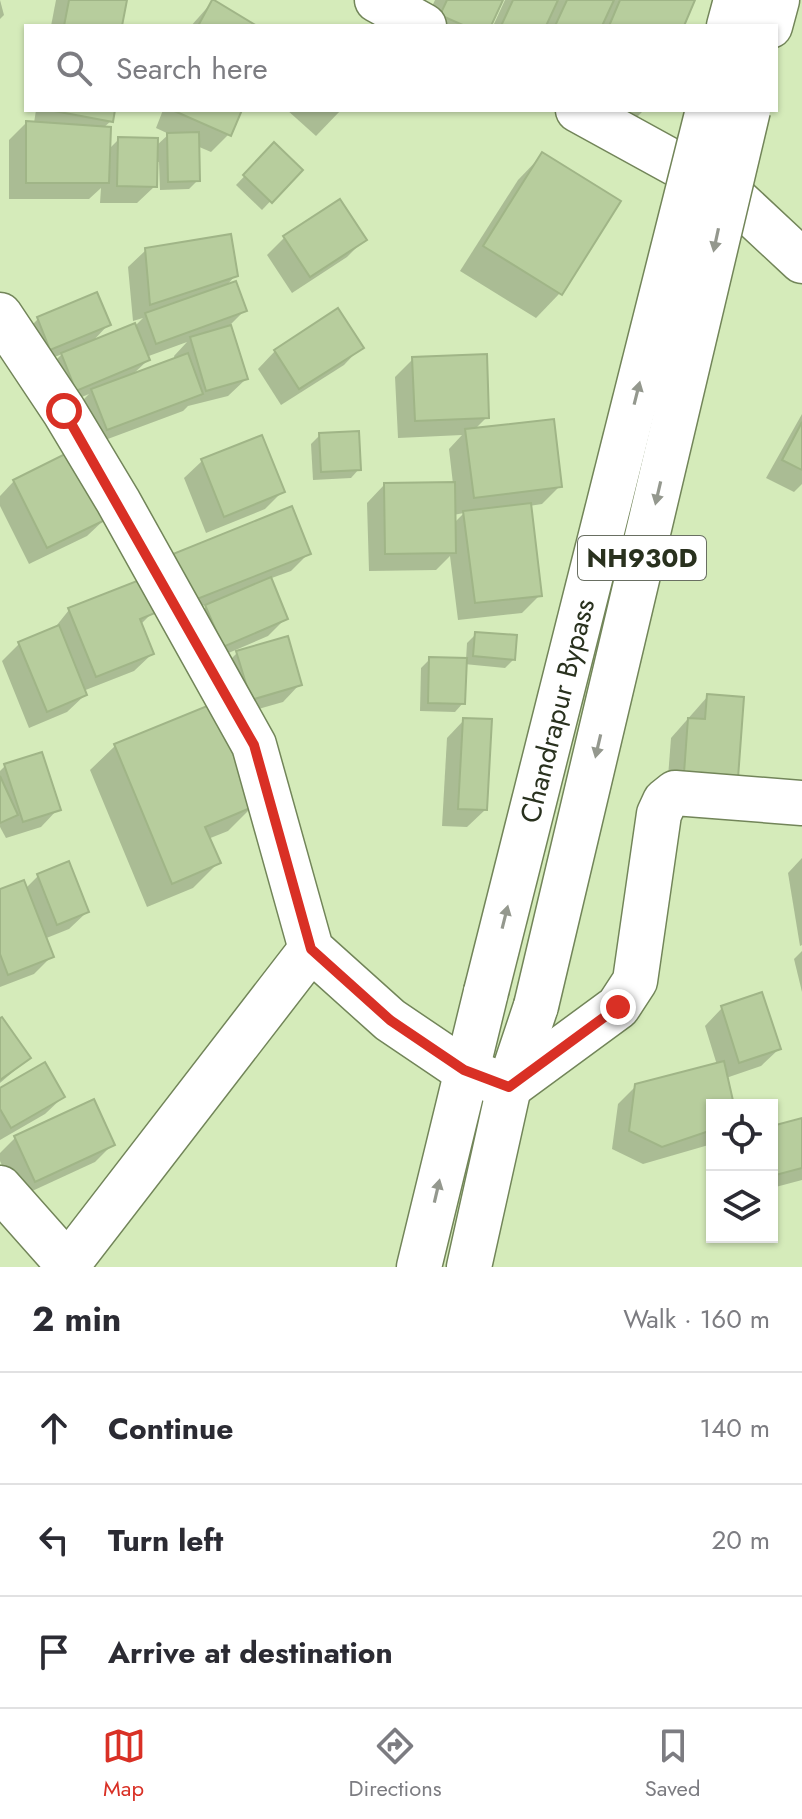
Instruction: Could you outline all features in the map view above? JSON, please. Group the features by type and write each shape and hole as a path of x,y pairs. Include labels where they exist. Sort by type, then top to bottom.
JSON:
{"main road":[{"path":"377,0 420,24"},
{"path":"730,24 736,0"},
{"path":"771,24 777,0"},
{"path":"582,112 729,193 802,261"},
{"name":"Chandrapur Bypass","path":"419,1267 464,1070 707,112"},
{"name":"Chandrapur Bypass","path":"469,1267 509,1087 536,1006 748,112"},
{"path":"0,315 64,411 118,501 254,745 311,949 390,1020 464,1070 509,1087 618,1007 628,994 635,981 659,814 665,801 675,793 802,803"},
{"path":"0,1188 69,1266 311,949"}],"building":[{"path":"69,0 127,0 122,24 64,24"},
{"path":"214,0 254,24 199,24"},
{"path":"447,0 503,0 492,24 460,24 440,15"},
{"path":"513,0 558,0 547,24 502,24"},
{"path":"567,0 614,0 603,24 556,24"},
{"path":"620,0 695,0 685,24 610,24"},
{"path":"60,112 115,112 113,122"},
{"path":"177,112 241,112 231,136"},
{"path":"26,121 111,127 109,183 26,183"},
{"path":"199,132 200,181 168,182 167,133"},
{"path":"118,137 158,138 157,187 117,186"},
{"path":"274,142 303,170 272,203 243,175"},
{"path":"542,152 621,201 562,295 483,246"},
{"path":"340,199 367,240 310,277 283,236"},
{"path":"231,234 238,276 150,305 145,248"},
{"path":"236,281 247,311 156,344 145,313"},
{"path":"97,292 111,325 50,350 37,317"},
{"path":"338,308 364,348 299,389 274,350"},
{"path":"135,323 150,360 76,391 61,353"},
{"path":"231,325 248,379 206,391 190,337"},
{"path":"188,353 203,394 107,430 91,389"},
{"path":"487,354 489,418 415,421 412,357"},
{"path":"554,419 562,487 474,498 465,429"},
{"path":"802,422 802,470 782,460"},
{"path":"359,431 361,470 321,472 319,433"},
{"path":"262,435 285,492 224,517 201,459"},
{"path":"73,450 107,519 47,548 13,480"},
{"path":"455,482 456,553 385,554 384,483"},
{"path":"531,503 542,596 475,603 463,511"},
{"path":"292,506 311,554 192,601 173,554"},
{"path":"271,577 288,619 223,647 205,605"},
{"path":"142,579 155,613 140,619 154,654 96,677 68,608"},
{"path":"59,625 87,695 47,712 18,642"},
{"path":"475,632 517,635 515,660 473,656"},
{"path":"288,636 302,685 251,700 236,651"},
{"path":"429,657 467,658 465,704 428,703"},
{"path":"707,694 744,697 738,778 684,773 688,718 705,719"},
{"path":"212,704 255,806 205,827 221,863 172,884 114,744"},
{"path":"463,718 492,719 487,810 458,809"},
{"path":"42,752 61,810 23,822 4,764"},
{"path":"0,776 18,815 0,823"},
{"path":"69,861 89,912 57,925 37,874"},
{"path":"24,880 54,957 8,975 0,954 0,889"},
{"path":"762,992 781,1049 739,1063 721,1006"},
{"path":"0,1018 31,1058 0,1080"},
{"path":"724,1061 733,1099 706,1099 706,1132 662,1147 629,1131 635,1084"},
{"path":"45,1062 65,1097 11,1128 0,1109 0,1088"},
{"path":"94,1099 115,1145 35,1182 14,1136"},
{"path":"802,1118 802,1168 778,1174 778,1171 778,1124"}],"route":[{"path":"64,411 118,501 254,745 311,949 390,1020 464,1070 509,1087 618,1007"}]}
